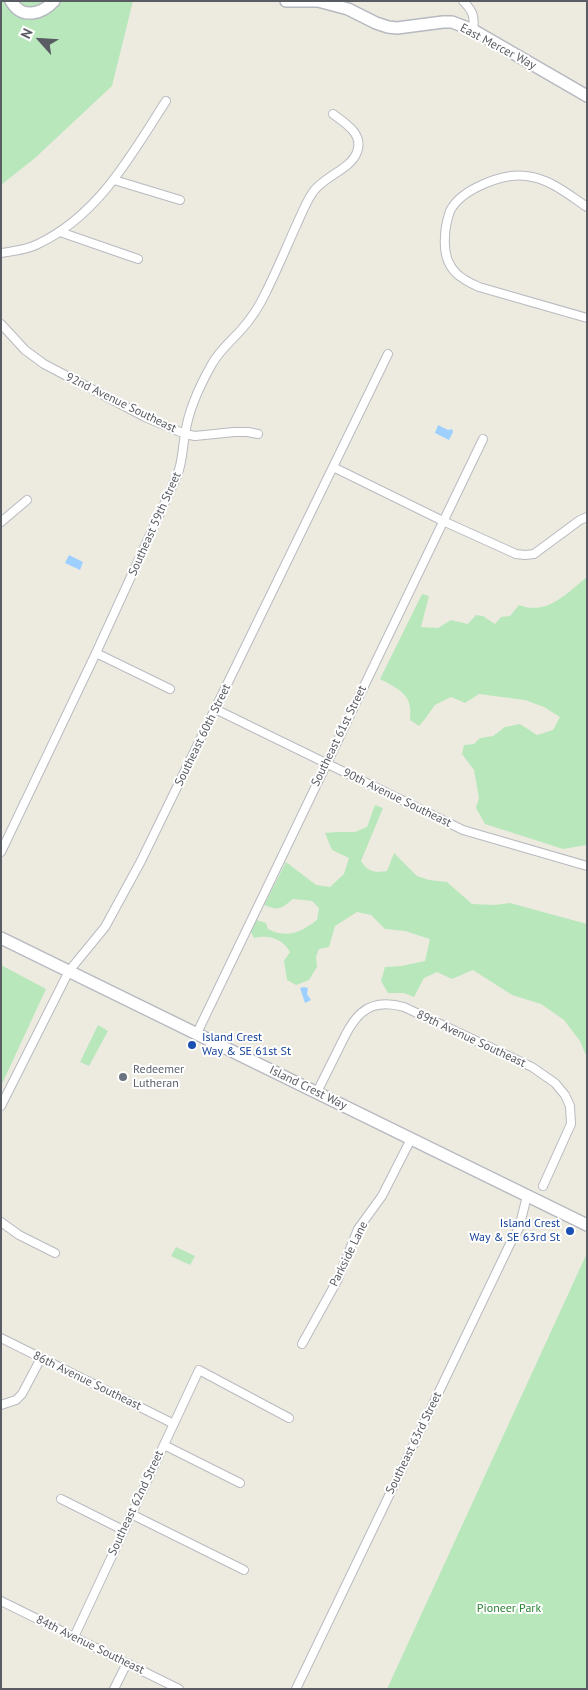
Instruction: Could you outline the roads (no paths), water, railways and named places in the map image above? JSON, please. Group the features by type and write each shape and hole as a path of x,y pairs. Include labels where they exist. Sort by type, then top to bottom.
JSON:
{"main road":[{"path":"11,1 18,9 25,13 34,14 54,1"},
{"name":"East Mercer Way","path":"286,1 316,1 348,9 376,23 397,28 452,22 473,30 587,96"},
{"name":"Island Crest Way","path":"1,938 587,1225"}],"street":[{"path":"463,1 474,13 473,30"},
{"path":"1,253 37,245 81,217 114,180 166,101"},
{"name":"Southeast 59th Street","path":"1,852 96,653 177,476 182,461 185,434 191,412 206,376 224,347 243,329 259,307 313,192 330,175 351,161 357,153 359,144 356,135 346,123 333,114"},
{"path":"587,207 552,185 540,179 527,176 515,176 480,185 463,196 451,210 444,245 448,260 455,272 464,280 478,287 587,318"},
{"path":"114,180 180,200"},
{"path":"60,232 138,259"},
{"name":"92nd Avenue Southeast","path":"1,324 20,345 44,364 128,409 185,434 195,436 248,432 258,434"},
{"name":"Southeast 60th Street","path":"1,1106 69,971 105,927 141,861 388,354"},
{"name":"Southeast 61st Street","path":"197,1033 482,439"},
{"path":"333,467 443,521 516,554 534,554 580,520 587,517"},
{"path":"1,522 27,500"},
{"path":"96,653 170,689"},
{"name":"90th Avenue Southeast","path":"215,709 463,830 587,866"},
{"name":"89th Avenue Southeast","path":"318,1092 348,1029 361,1012 369,1007 384,1004 404,1007 532,1067 555,1083 565,1095 570,1106 571,1124 543,1186"},
{"name":"Parkside Lane","path":"302,1344 338,1278 358,1229 382,1196 411,1139"},
{"name":"Southeast 63rd Street","path":"296,1689 519,1228 527,1196"},
{"path":"1,1222 55,1253"},
{"name":"86th Avenue Southeast","path":"1,1338 174,1424"},
{"path":"1,1405 16,1400 22,1394 42,1358"},
{"name":"Southeast 62nd Street","path":"74,1637 198,1370 289,1418"},
{"path":"164,1444 240,1483"},
{"path":"61,1500 123,1530"},
{"path":"131,1514 244,1570"},
{"name":"84th Avenue Southeast","path":"1,1601 179,1689"},
{"path":"114,1689 127,1663"}],"water":[{"path":"438,425 448,430 452,429 453,432 449,440 435,433"},
{"path":"69,555 83,562 80,570 65,563"},
{"path":"300,988 308,988 307,994 311,1000 305,1003"}],"place":[{"name":"Island Crest Way & SE 61st St","path":"192,1045"},
{"name":"Redeemer Lutheran","path":"123,1077"},
{"name":"Island Crest Way & SE 63rd St","path":"570,1231"}],"park label":[{"name":"Pioneer Park","path":"509,1609"}]}
